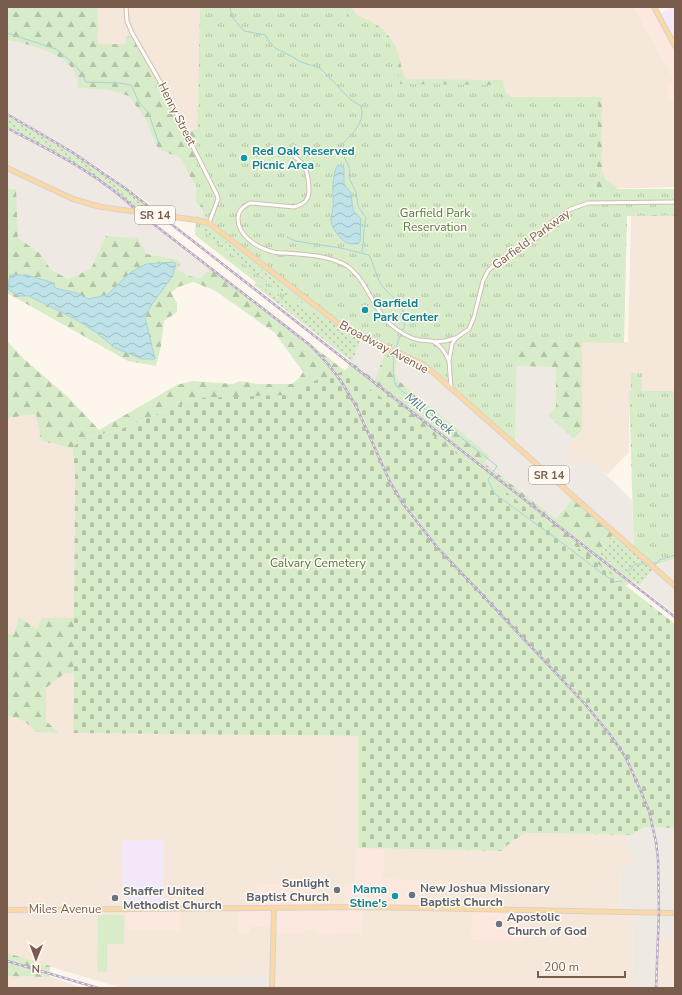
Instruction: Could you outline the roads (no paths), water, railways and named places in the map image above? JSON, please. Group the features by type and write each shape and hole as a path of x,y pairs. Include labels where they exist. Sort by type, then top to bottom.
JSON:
{"main road":[{"path":"654,7 675,46"},
{"name":"Broadway Avenue","path":"7,168 73,199 101,207 209,223 339,324 424,365 675,586"},
{"name":"Miles Avenue","path":"7,910 363,907 675,913"},
{"path":"272,988 274,908"}],"street":[{"name":"Henry Street","path":"126,7 127,21 132,33 162,85 217,195 218,199 209,223"},
{"path":"295,157 305,167 309,185 307,200 294,207 250,203 243,206 238,220 242,232 260,247 272,252 323,257 346,266 356,274 365,286 379,312 389,324 403,333 418,340 434,342 456,338"},
{"name":"Garfield Parkway","path":"456,338 469,329 474,318 483,281 488,271 497,262 537,238 553,221 572,210 593,202 675,202"},
{"path":"451,388 449,361 452,344 456,338"},
{"path":"434,342 442,348 449,361"}],"water":[{"path":"337,166 344,168 344,184 351,193 353,210 361,219 360,242 358,244 345,242 338,235 331,222 333,187 335,170"},
{"path":"174,262 176,264 172,277 152,304 145,317 155,359 142,359 115,348 97,333 75,319 29,296 18,296 8,289 10,275 27,275 54,283 55,288 77,293 88,299 107,295 131,272 146,264"}],"waterway":[{"path":"230,7 232,17 244,31 265,35 275,48 301,62 320,68 351,100 361,106 362,117 360,122 340,148 350,169 349,178 356,192 358,206 366,218 362,252"},
{"name":"Mill Creek","path":"7,33 56,49 73,63 86,82 131,85 139,102 149,114 159,144"},
{"name":"Mill Creek","path":"287,237 295,241 341,248 369,255 381,284 399,304 404,313 405,323 396,349"},
{"name":"Mill Creek","path":"395,352 393,369 396,386 497,466 488,480 495,494 599,571 615,582 621,581"},
{"name":"Mill Creek","path":"651,563 657,563 659,560 675,555"},
{"name":"Mill Creek","path":"628,572 635,564 648,564"}],"railway":[{"path":"7,114 72,152 125,188 675,617"},
{"path":"7,128 92,175 310,345 341,381 356,406 390,482 403,504 437,547 585,704 612,737 626,758 640,789 649,811 656,842 658,859 659,912 656,988"},
{"path":"7,961 98,988"}],"place":[{"name":"Red Oak Reserved Picnic Area","path":"244,158"},
{"name":"Garfield Park Center","path":"365,310"},
{"name":"Sunlight Baptist Church","path":"337,890"},
{"name":"New Joshua Missionary Baptist Church","path":"412,895"},
{"name":"Mama Stine's","path":"395,896"},
{"name":"Shaffer United Methodist Church","path":"115,898"},
{"name":"Apostolic Church of God","path":"499,924"}],"park label":[{"name":"Garfield Park Reservation","path":"435,220"},
{"name":"Calvary Cemetery","path":"318,563"}]}
